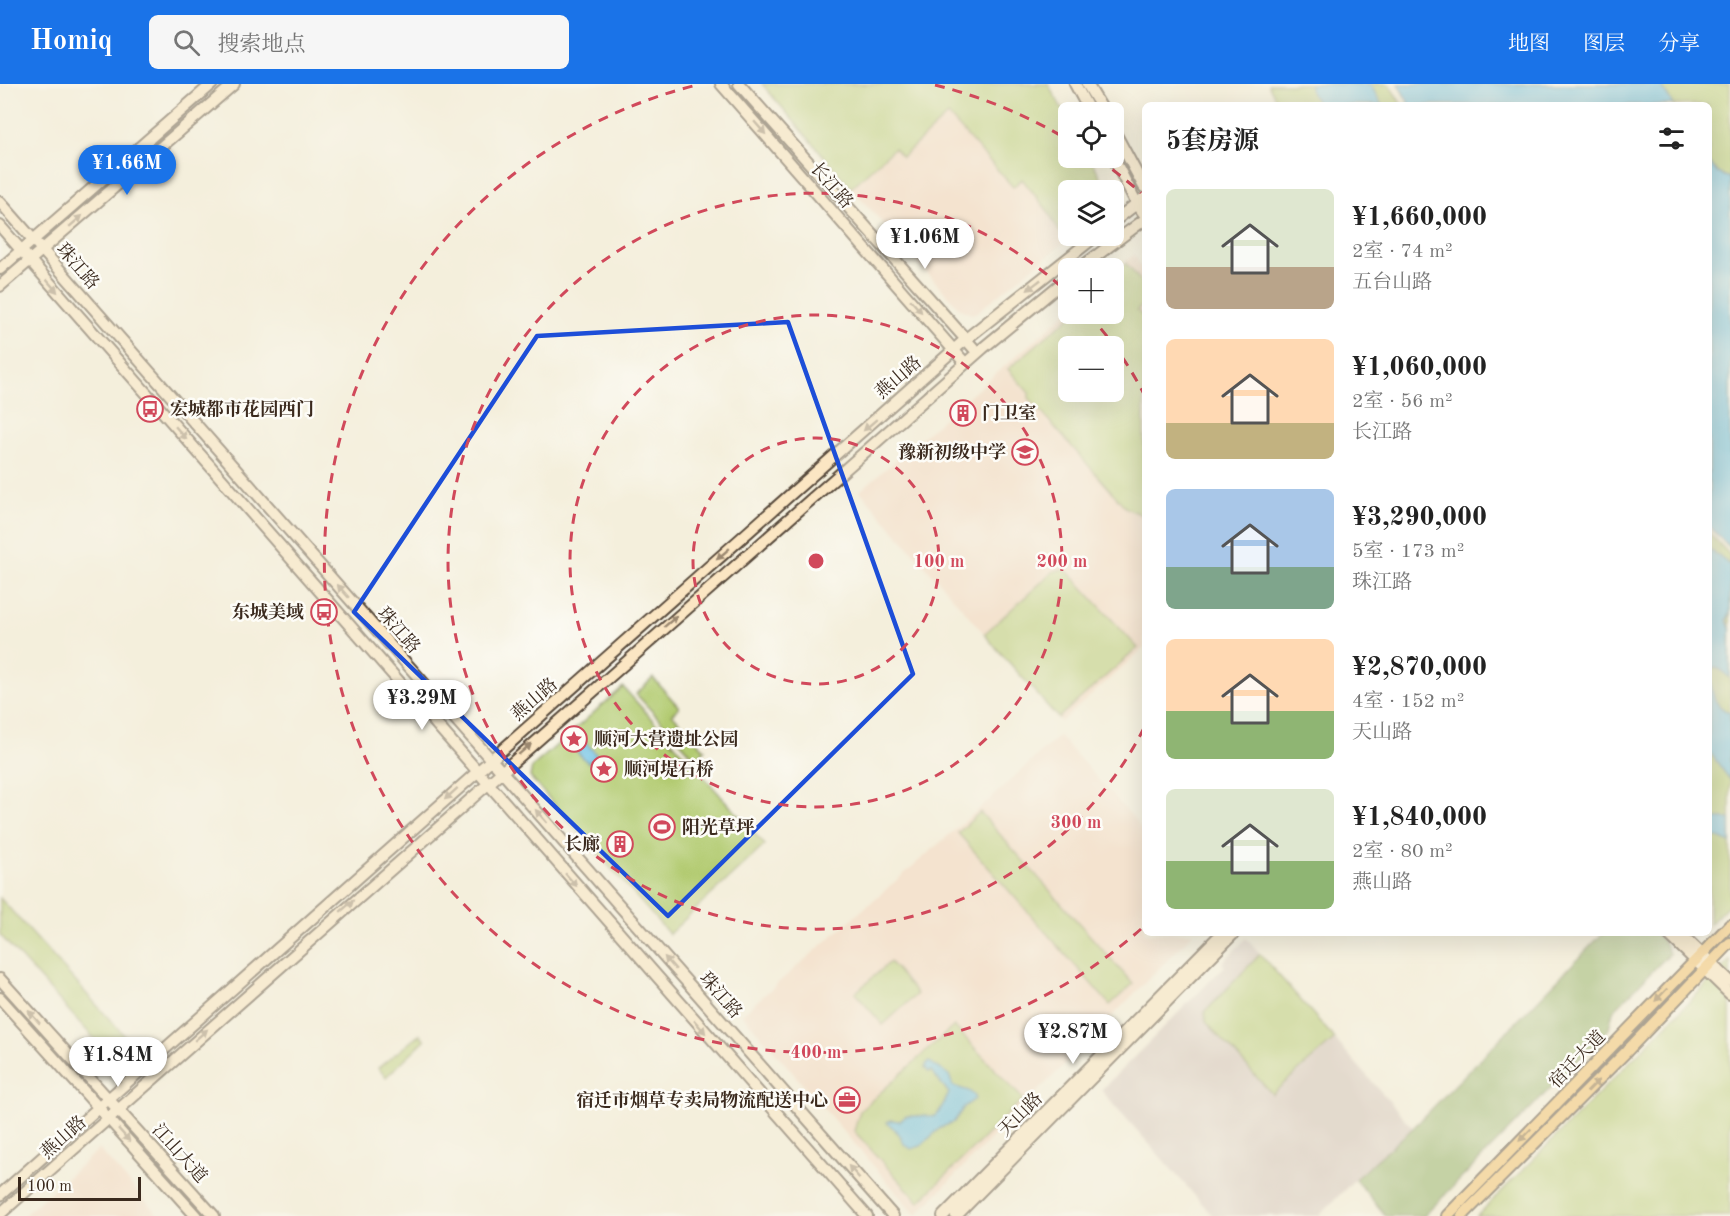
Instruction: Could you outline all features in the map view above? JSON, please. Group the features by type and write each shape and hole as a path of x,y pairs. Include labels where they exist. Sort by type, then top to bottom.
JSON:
{"main road":[{"name":"宿迁大道","path":"1447,1216 1730,925"},
{"name":"宿迁大道","path":"1462,1216 1628,1051 1730,943"}],"street":[{"path":"0,269 212,84"},
{"path":"0,286 234,84"},
{"name":"长江路","path":"721,84 965,363"},
{"name":"长江路","path":"739,84 977,352"},
{"path":"1075,84 1085,102"},
{"path":"1087,84 1098,102"},
{"path":"1124,150 1142,183"},
{"path":"1120,168 1141,201 1124,214"},
{"name":"珠江路","path":"0,202 893,1216"},
{"path":"1093,258 1142,222"},
{"name":"珠江路","path":"0,226 867,1216"},
{"name":"燕山路","path":"0,1195 966,339 1083,246"},
{"name":"燕山路","path":"0,1214 977,352 1058,286"},
{"name":"天山路","path":"943,1216 1219,936"},
{"name":"天山路","path":"956,1216 1231,936"},
{"path":"1671,936 1699,957"},
{"path":"1682,936 1730,994"},
{"path":"1708,966 1730,981"},
{"name":"江山大道","path":"0,980 214,1216"},
{"name":"江山大道","path":"0,998 196,1216"}],"highlighted area":[{"path":"788,322 913,674 668,916 354,612 537,336"}],"shaded area":[{"path":"948,115 1013,186 1021,179 1047,210 1058,230 1058,246 1060,246 977,312 972,314 960,309 851,188 895,148 903,156"},
{"name":"豫新初级中学","path":"1134,255 1142,269 1142,650 1061,722 860,491 1058,320 1058,324 1124,324 1124,263"},
{"path":"1059,736 1142,830 1142,936 1191,936 916,1215 742,1014 980,808"},
{"path":"1246,938 1413,1128 1355,1179 1319,1216 1213,1216 1101,1090 1225,966 1222,963"},
{"path":"99,1149 159,1216 23,1216"}],"green space":[{"path":"762,84 1048,84 1058,102 1058,168 1096,168 1102,180 1058,180 1058,230 1047,210 1022,179 1013,187 948,115 902,157 894,148 851,188"},
{"path":"1268,84 1389,84 1400,102 1277,102"},
{"path":"1660,84 1730,84 1730,178 1717,173 1712,165 1712,102 1671,102"},
{"path":"1126,263 1142,283 1142,306 1137,310 1142,316 1142,515 1126,508 1029,398 1029,393 1008,369 1061,324 1124,324 1124,265"},
{"path":"1712,536 1730,555 1730,903 1712,922"},
{"path":"1065,570 1070,574 1138,648 1058,718 984,634 1054,571"},
{"path":"653,678 679,707 672,714 705,750 696,759 636,694"},
{"path":"623,687 765,845 669,934 530,777 532,767"},
{"path":"980,812 1133,984 1110,1005 958,833"},
{"path":"0,898 131,1043 113,1057 109,1055 0,935"},
{"path":"1600,936 1658,936 1666,945 1669,954 1613,1011 1609,1029 1424,1216 1386,1216 1355,1179 1413,1128"},
{"path":"1260,954 1335,1039 1272,1094 1206,1022 1205,1012"},
{"path":"1730,960 1730,1216 1477,1216 1698,993"},
{"path":"890,962 917,994 883,1025 855,993"},
{"path":"954,1026 1023,1099 919,1202 854,1131 860,1111"},
{"path":"420,1034 425,1040 386,1077 378,1068"}],"water":[{"path":"1310,84 1370,84 1380,102 1316,102 1310,90"},
{"path":"1398,84 1660,84 1671,102 1408,102"},
{"path":"1712,166 1717,173 1730,178 1730,548 1712,529"},
{"path":"1712,552 1728,564 1730,562 1730,612 1727,620 1730,629 1730,678 1719,669 1712,667"},
{"path":"1712,688 1719,706 1730,712 1730,780 1712,755"},
{"path":"586,743 597,755 588,763 577,752"},
{"path":"1712,816 1715,819 1730,819 1730,843 1712,835"},
{"path":"930,1062 949,1075 953,1086 969,1091 975,1099 964,1107 954,1122 940,1128 921,1146 911,1149 904,1144 899,1134 887,1122 900,1121 906,1116 935,1116 939,1112 949,1093 931,1071 925,1068"}],"place":[{"name":"宏城都市花园西门","path":"150,409"},
{"name":"门卫室","path":"963,413"},
{"name":"豫新初级中学","path":"1025,452"},
{"name":"东城美域","path":"324,612"},
{"name":"顺河大营遗址公园","path":"574,739"},
{"name":"顺河堤石桥","path":"604,769"},
{"name":"阳光草坪","path":"662,827"},
{"name":"长廊","path":"620,844"},
{"name":"宿迁市烟草专卖局物流配送中心","path":"847,1100"}]}
